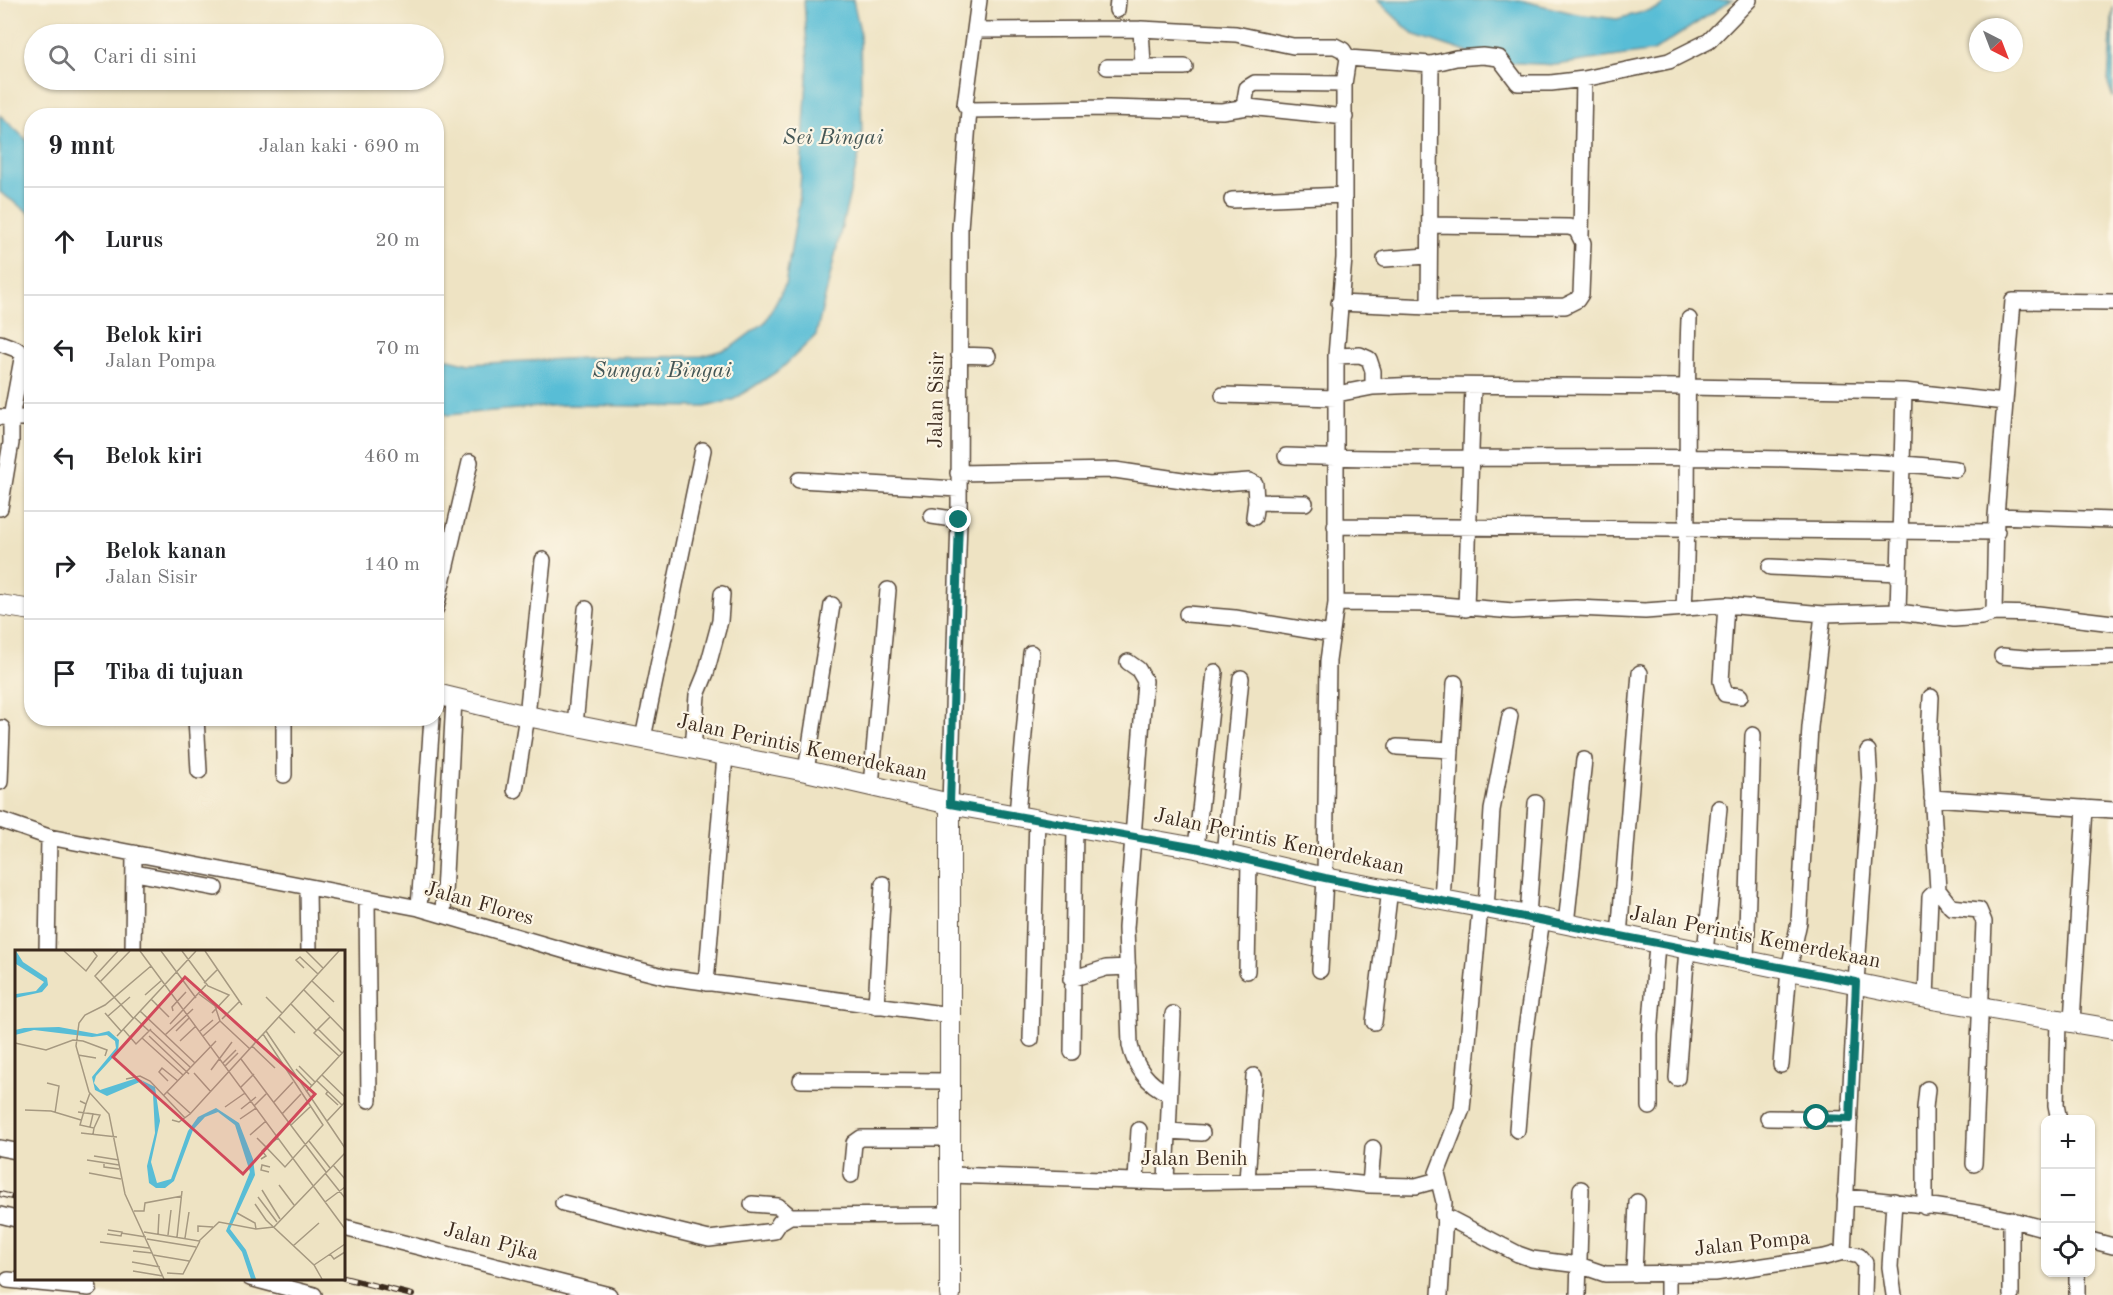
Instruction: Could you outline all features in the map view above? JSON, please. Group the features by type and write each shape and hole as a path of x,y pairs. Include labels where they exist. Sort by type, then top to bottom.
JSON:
{"street":[{"name":"Jalan Sisir","path":"950,804 959,520 960,228 969,110 965,105 979,0"},
{"path":"1348,58 1431,64 1456,58 1483,56 1498,58 1518,83 1551,83 1584,79 1669,61 1709,41 1749,0"},
{"path":"976,30 1141,29 1236,34 1293,46 1335,46 1343,50 1348,58 1344,84 1344,258 1336,356 1336,603 1328,661 1325,878 1320,970"},
{"path":"1141,29 1143,65"},
{"path":"1429,307 1427,256 1430,225 1431,64"},
{"path":"1107,67 1143,65 1185,67"},
{"path":"1339,303 1429,307 1572,304 1581,294 1584,79"},
{"path":"1248,107 1245,93 1247,88 1255,83 1344,84"},
{"path":"969,110 1108,108 1222,111 1248,107 1345,117"},
{"path":"1232,200 1343,195"},
{"path":"1430,225 1569,227 1576,229 1581,235"},
{"path":"1385,259 1427,256"},
{"path":"1994,613 1996,516 2011,356 2013,301 2113,302"},
{"path":"1684,606 1688,531 1686,387 1689,319"},
{"path":"0,343 22,354 6,418 11,443 0,508"},
{"path":"959,355 988,356"},
{"path":"1336,356 1360,355 1369,359 1373,371 1373,387"},
{"path":"1466,609 1471,527 1473,386"},
{"path":"1223,395 1336,396 1373,387 1686,387 1904,391 2005,402"},
{"path":"1898,612 1904,391"},
{"path":"6,418 24,418"},
{"path":"643,738 703,450"},
{"path":"1286,456 1472,459 1688,456 1901,462 1956,469"},
{"path":"444,574 470,462"},
{"path":"958,473 1115,470 1209,484 1249,481 1255,484 1255,509 1305,503"},
{"path":"799,480 958,489"},
{"path":"932,516 959,520"},
{"path":"1996,516 2113,520"},
{"path":"1335,526 1688,531 1997,532"},
{"path":"515,790 527,716 543,560"},
{"path":"1770,567 1898,573"},
{"path":"871,786 888,590"},
{"path":"693,750 697,695 706,673 720,621 722,594"},
{"path":"1336,603 1431,604 1466,609 1513,611 1576,608 1645,611 1684,606 1726,605 1823,614 1898,612 1954,619 1981,617 1994,613 2038,614 2113,623"},
{"path":"0,605 24,609"},
{"path":"806,771 832,605"},
{"path":"1726,605 1721,681 1725,694 1740,696"},
{"path":"574,725 586,609"},
{"path":"1187,614 1235,618 1331,634"},
{"path":"1781,1065 1789,969 1799,922 1810,727 1823,614"},
{"path":"1017,815 1031,653"},
{"path":"2002,656 2037,659 2113,657"},
{"path":"1128,662 1138,669 1145,681 1126,928 1132,1058 1139,1069 1168,1093"},
{"path":"1196,848 1215,672"},
{"path":"1619,936 1640,673"},
{"path":"1224,855 1241,678"},
{"path":"1442,901 1455,683"},
{"path":"443,913 445,696"},
{"name":"Jalan Perintis Kemerdekaan","path":"445,696 527,716 806,771 950,804 1196,848 1325,878 1566,924 1926,998 2113,1029"},
{"path":"1931,697 1929,741 1938,890 1952,907 1979,910 1983,916 1985,945 1974,1164"},
{"path":"1440,1295 1445,1216 1438,1180 1440,1160 1462,1109 1492,810 1510,716"},
{"path":"196,726 199,771"},
{"path":"284,726 284,775"},
{"path":"419,908 431,726"},
{"path":"0,782 2,728"},
{"path":"1746,960 1753,735"},
{"path":"1397,747 1451,750"},
{"path":"1864,1295 1865,1263 1858,1256 1843,1252 1856,982 1870,783 1868,751"},
{"path":"706,983 725,756"},
{"path":"1566,924 1584,760"},
{"path":"1932,798 2113,810"},
{"path":"1517,1130 1535,918 1536,803"},
{"path":"950,804 950,1295"},
{"path":"1677,1078 1719,808"},
{"path":"2058,1115 2055,1097 2065,1020 2085,808"},
{"path":"1031,1039 1037,818"},
{"name":"Jalan Flores","path":"0,820 49,837 443,913 576,954 667,977 950,1015"},
{"path":"1071,1052 1075,825"},
{"path":"47,950 49,837"},
{"path":"133,950 134,853"},
{"path":"1247,971 1249,860"},
{"path":"135,873 215,888"},
{"path":"876,1006 883,884"},
{"path":"309,888 309,950"},
{"path":"1374,1022 1389,889"},
{"path":"1926,998 1930,897 1938,890"},
{"path":"367,900 369,1100"},
{"path":"1650,1107 1650,1035 1657,944"},
{"path":"1071,979 1106,968 1128,967"},
{"path":"1166,1182 1173,1014"},
{"path":"1247,1181 1254,1076"},
{"path":"801,1080 951,1081"},
{"path":"1925,1207 1928,1089"},
{"path":"1768,1118 1850,1119"},
{"path":"1136,1180 1139,1130"},
{"path":"1168,1131 1202,1133"},
{"path":"851,1175 854,1143 861,1138 950,1138"},
{"path":"0,1148 15,1151"},
{"path":"1370,1185 1373,1148"},
{"name":"Jalan Benih","path":"950,1175 1166,1182 1321,1180 1370,1185 1416,1186 1438,1180"},
{"path":"1578,1295 1581,1189"},
{"path":"1845,1197 1894,1201 2011,1219 2041,1228"},
{"path":"1894,1201 1890,1267 1894,1295"},
{"path":"1634,1274 1637,1202"},
{"path":"563,1203 709,1239 774,1230 780,1222 790,1216 950,1215"},
{"path":"752,1204 778,1206 790,1216"},
{"path":"0,1215 15,1219"},
{"name":"Jalan Pompa","path":"1445,1216 1518,1254 1532,1259 1579,1265 1605,1274 1745,1270 1843,1252"},
{"path":"2011,1219 2011,1295"},
{"name":"Jalan Pjka","path":"345,1228 362,1230 609,1295"},
{"path":"2095,1241 2113,1246"},
{"path":"1668,1273 1668,1295"},
{"path":"2077,1295 2078,1277"},
{"path":"8,1280 89,1287"},
{"path":"258,1280 314,1295"}],"water":[{"name":"Sei Bingai","path":"804,0 853,0 860,31 862,142 816,335 781,369 733,400 705,407 562,405 444,414 444,358 469,364 584,358 702,356 730,348 765,322 785,285 799,203 808,63"},
{"path":"1377,0 1520,0 1577,14 1617,19 1658,8 1668,0 1732,0 1654,51 1556,65 1496,62 1413,34"},
{"path":"2113,6 2113,98 2108,83"},
{"path":"0,115 24,137 24,209 0,192"}],"railway":[{"path":"0,1194 15,1198"},
{"path":"345,1278 412,1295"}],"route":[{"path":"959,520 950,804 1196,848 1325,878 1856,982 1850,1119 1817,1118"}],"water label":[{"name":"Sungai Bingai","path":"662,371"}]}
